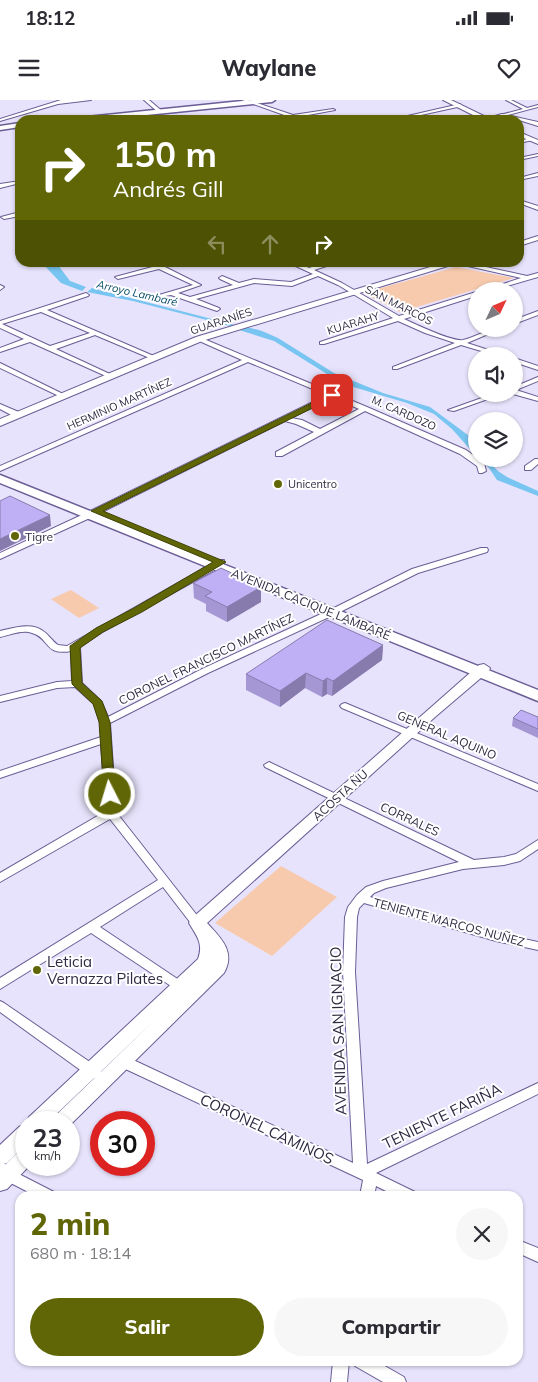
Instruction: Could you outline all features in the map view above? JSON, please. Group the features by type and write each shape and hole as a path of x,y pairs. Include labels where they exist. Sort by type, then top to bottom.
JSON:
{"main road":[{"path":"123,115 272,100"},
{"path":"118,115 159,111"},
{"path":"0,128 15,126"},
{"name":"AVENIDA CACIQUE LAMBARÉ","path":"0,473 92,513 481,670 538,696"},
{"name":"AVENIDA CACIQUE LAMBARÉ","path":"0,479 92,513"},
{"name":"AVENIDA CACIQUE LAMBARÉ","path":"481,670 538,690"}],"street":[{"path":"19,115 66,100"},
{"path":"58,103 89,100"},
{"path":"146,100 159,111"},
{"path":"446,100 460,105 477,115"},
{"path":"508,100 526,109"},
{"path":"248,101 286,115"},
{"path":"415,115 460,105"},
{"path":"505,115 538,106"},
{"path":"304,115 333,110"},
{"path":"0,121 15,116"},
{"path":"0,121 10,126"},
{"path":"524,121 538,124"},
{"path":"524,158 538,155"},
{"path":"524,178 538,174"},
{"path":"0,186 15,183"},
{"path":"524,203 537,207"},
{"path":"527,209 537,207"},
{"path":"4,216 15,215"},
{"path":"524,242 538,238"},
{"path":"118,277 160,267 198,285 162,296"},
{"name":"SAN MARCOS","path":"302,267 319,274 399,319 428,332 476,347"},
{"path":"309,270 319,267"},
{"name":"GUARANÍES","path":"0,423 199,339 442,267"},
{"path":"474,267 527,278"},
{"path":"190,299 237,285 265,281 292,284 319,274"},
{"path":"514,282 538,274"},
{"path":"222,278 237,285"},
{"path":"172,293 218,309"},
{"path":"0,325 86,296"},
{"name":"KUARAHY","path":"322,343 468,297"},
{"path":"42,310 154,358"},
{"path":"523,319 538,313"},
{"path":"0,325 49,350 110,376"},
{"path":"49,350 95,333"},
{"path":"394,368 472,338"},
{"name":"M. CARDOZO","path":"199,339 365,408 463,452 481,465 482,471"},
{"path":"0,350 29,340"},
{"name":"HERMINIO MARTÍNEZ","path":"0,469 247,360"},
{"path":"523,363 538,368"},
{"path":"1,366 63,396"},
{"path":"523,386 538,379"},
{"path":"523,393 538,399"},
{"path":"0,556 332,395"},
{"path":"452,410 476,402"},
{"path":"0,406 18,415"},
{"path":"279,454 365,408"},
{"path":"283,418 298,422 320,432"},
{"path":"528,468 538,461"},
{"name":"CORONEL FRANCISCO MARTÍNEZ","path":"105,722 205,671 427,566 484,550"},
{"path":"0,634 33,629 39,632 47,643 55,648 63,649 75,646 218,564"},
{"path":"75,646 77,684"},
{"name":"ACOSTA ÑU","path":"202,929 336,800 481,670"},
{"path":"0,699 57,684 77,684 98,703 105,722 111,813 202,929 217,943 221,953 218,970 186,990 98,1075 51,1111"},
{"name":"GENERAL AQUINO","path":"345,706 538,788"},
{"path":"0,775 105,739"},
{"name":"CORRALES","path":"268,766 472,864"},
{"path":"0,878 111,813"},
{"path":"361,898 383,885 472,864 504,861 520,857 538,844"},
{"path":"0,984 165,882"},
{"name":"TENIENTE MARCOS NUÑEZ","path":"361,898 496,937 538,946"},
{"name":"AVENIDA SAN IGNACIO","path":"361,898 351,917 349,972 366,1191"},
{"path":"91,927 186,990"},
{"path":"70,1111 98,1075 124,1062 186,990"},
{"path":"0,1006 98,1075"},
{"name":"CORONEL CAMINOS","path":"124,1062 399,1191"},
{"name":"TENIENTE FARIÑA","path":"365,1176 538,1088"},
{"path":"0,1157 15,1143"},
{"path":"15,1166 3,1175 38,1191"},
{"path":"523,1248 538,1255"},
{"path":"339,1382 341,1366"},
{"path":"369,1366 398,1382"}],"shaded area":[{"path":"456,267 514,278 501,282 468,282 468,292 400,312 363,293"},
{"path":"71,590 99,608 79,618 51,599"},
{"path":"281,866 337,897 272,956 215,923"}],"water":[{"path":"46,267 60,267 70,281 86,287 82,291 61,283"},
{"path":"92,288 235,325 230,326 133,301 87,292"},
{"path":"247,327 262,331 278,338 334,373 383,393 430,407 468,435 468,447 452,429 434,414 407,403 350,386 335,379 274,341 239,330"},
{"path":"494,467 507,477 538,491 538,496 497,480 489,468"}],"building":[{"path":"10,496 50,515 0,539 0,501"},
{"path":"221,568 261,587 227,607 205,596 212,592 193,583"},
{"path":"327,620 383,645 333,681 327,678 323,681 306,673 280,691 246,674"},
{"path":"521,710 538,717 538,729 513,718"}],"place":[{"name":"Unicentro","path":"278,484"},
{"name":"Tigre","path":"15,536"},
{"name":"Leticia Vernazza Pilates","path":"37,970"}],"route":[{"path":"110,794 105,722 98,703 77,684 75,646 221,562 96,511 332,395"}],"water label":[{"name":"Arroyo Lambaré","path":"137,293"}]}
